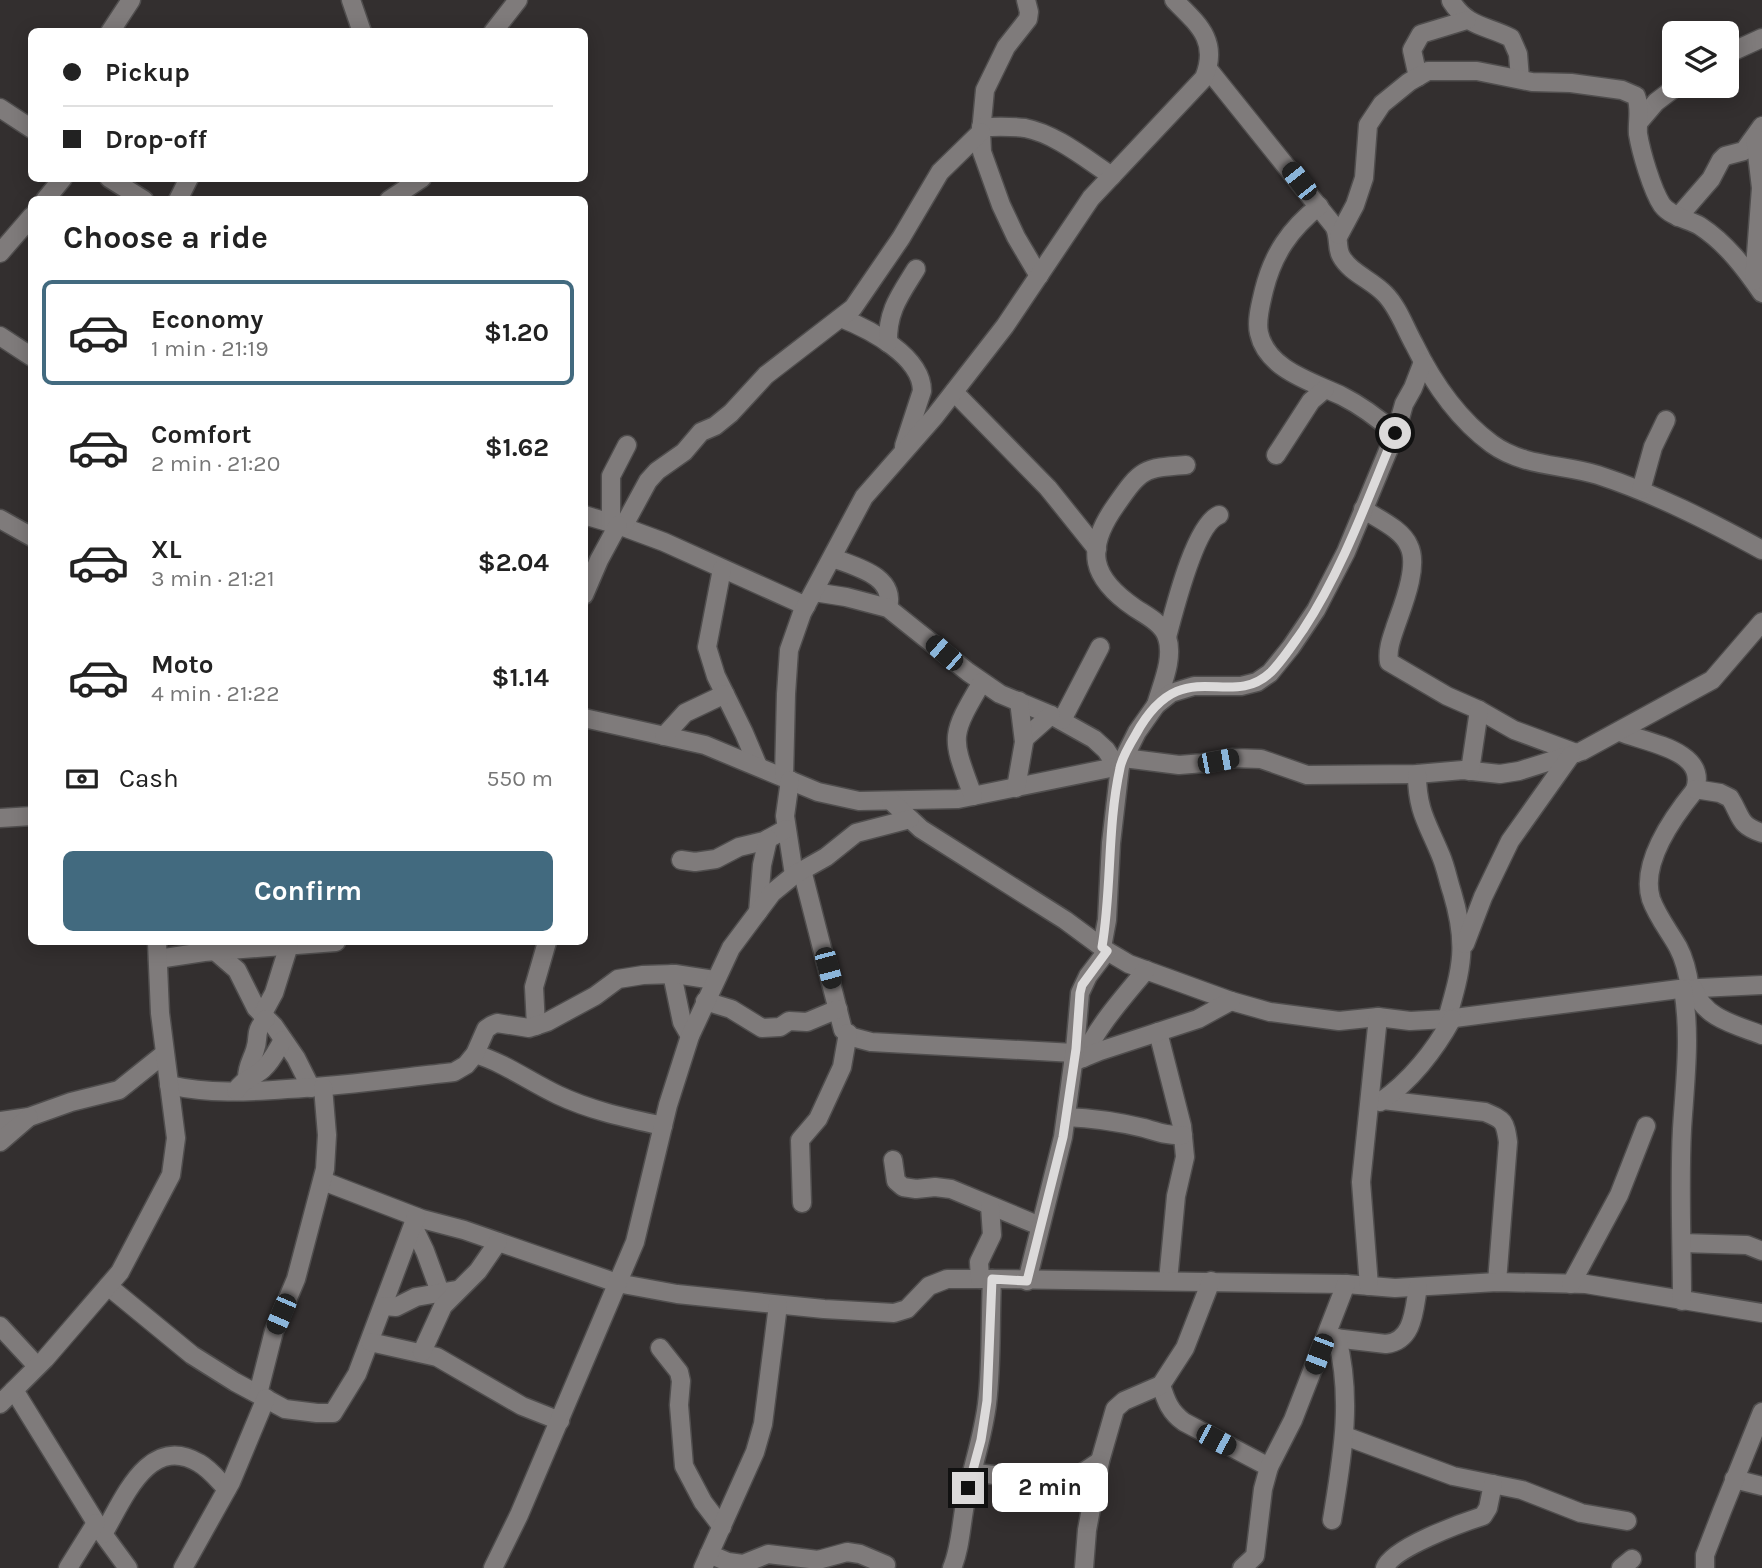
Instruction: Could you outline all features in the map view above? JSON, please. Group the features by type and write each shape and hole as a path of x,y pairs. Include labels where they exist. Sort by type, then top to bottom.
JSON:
{"street":[{"path":"113,28 131,0"},
{"path":"351,0 361,28"},
{"path":"496,28 518,0"},
{"path":"1026,0 1028,19 1006,47 985,90 982,152 1001,205 1039,276"},
{"path":"1174,0 1199,25 1206,37 1210,63 1204,78 1091,198 1023,302 954,392 864,497 810,599 789,650 785,816 786,829 843,1030 852,1037 881,1043 1077,1058 1198,1019 1231,1002"},
{"path":"1451,1 1467,20 1511,38 1518,54 1520,79"},
{"path":"1418,77 1412,50 1421,34 1467,20"},
{"path":"1739,49 1762,38"},
{"path":"1208,69 1319,206 1339,235"},
{"path":"1758,287 1728,250 1699,225 1678,217 1663,207 1654,187 1638,132 1638,101 1636,96 1630,93 1571,83 1532,82 1477,71 1428,71 1382,104 1368,125 1364,178 1355,205 1339,235 1339,253 1344,261 1386,294 1436,385 1464,417 1492,444 1515,456 1544,466 1582,471 1641,490 1762,550"},
{"path":"1639,122 1662,97"},
{"path":"0,108 28,126"},
{"path":"588,586 617,525 648,481 657,471 684,452 701,432 731,413 766,375 853,308 901,238 940,172 981,130 1025,128 1057,142 1112,176"},
{"path":"1678,217 1711,179 1721,160 1725,156 1744,151 1758,132"},
{"path":"1758,132 1762,188 1758,287"},
{"path":"48,196 60,182"},
{"path":"115,182 138,196"},
{"path":"398,196 417,182"},
{"path":"1319,206 1300,221 1284,240 1272,265 1258,326 1260,337 1272,356 1290,373 1343,397 1377,417 1395,433"},
{"path":"0,253 28,221"},
{"path":"888,343 887,326 891,310 916,268"},
{"path":"841,318 862,326 888,343 917,370 922,391 903,453"},
{"path":"0,336 28,354"},
{"path":"1027,1281 1052,1189 1077,1058 1082,985 1104,949 1111,843 1120,764 1137,732 1156,705 1171,693 1194,686 1241,686 1270,673 1316,610 1346,552 1423,362"},
{"path":"1276,455 1311,401 1325,389"},
{"path":"954,392 1048,488 1097,549"},
{"path":"1641,490 1653,447 1666,419"},
{"path":"617,525 611,476 627,445"},
{"path":"1167,637 1156,622 1113,592 1097,569 1097,549 1103,523 1138,476 1152,467 1185,465"},
{"path":"1363,509 1396,531 1409,544 1412,556 1410,579 1390,643 1389,662 1447,696 1514,730 1573,754"},
{"path":"1156,705 1169,659 1167,637 1180,590 1206,524 1219,515"},
{"path":"588,517 617,525 722,569 810,599 846,597 888,608 982,682 1000,694 1057,718 1094,739 1120,764"},
{"path":"0,519 28,535"},
{"path":"833,558 873,575 884,584 890,599 888,608"},
{"path":"722,569 707,648 756,764"},
{"path":"588,719 705,745 818,792 859,801 958,799 1120,764 1179,765 1232,758 1261,759 1307,775 1470,771 1500,774 1519,771 1573,754 1620,732 1712,680 1762,622"},
{"path":"1024,739 1057,718 1100,647"},
{"path":"973,796 956,744 956,730 962,714 982,682"},
{"path":"664,736 685,713 725,694"},
{"path":"1016,788 1024,739 1019,701"},
{"path":"1470,771 1479,710"},
{"path":"1620,732 1662,745 1691,762 1697,771 1698,780 1695,789 1660,842 1651,868 1650,885 1650,897 1685,963 1689,989 1681,1167 1682,1301"},
{"path":"756,764 785,746"},
{"path":"1462,950 1483,897 1510,841 1573,754"},
{"path":"1376,1105 1411,1077 1442,1037 1450,1019 1460,974 1461,921 1441,857 1422,817 1416,774"},
{"path":"1695,789 1720,793 1730,798 1746,828 1762,833"},
{"path":"891,801 921,829 1065,920 1104,949 1146,970 1231,1002 1270,1012 1339,1021 1378,1017 1410,1021 1450,1019 1689,989 1762,985"},
{"path":"0,818 28,816"},
{"path":"493,1568 519,1516 635,1242 663,1126 690,1036 730,948 772,892 798,873 826,857 856,833 910,819"},
{"path":"681,860 706,862 739,847 768,839 786,829"},
{"path":"758,912 762,865 768,839"},
{"path":"0,1404 120,1272 171,1175 176,1138 164,1054 158,950 289,945 274,993 256,1032 256,1048 242,1084"},
{"path":"536,1026 534,987 546,945"},
{"path":"183,1568 227,1489 262,1396 274,1331 296,1279 323,1181 327,1135 317,1087 246,991 237,970 216,947"},
{"path":"1077,1058 1146,970"},
{"path":"169,1085 192,1090 242,1084 317,1087 454,1072 466,1065 475,1055 486,1029 492,1025 497,1023 528,1028 536,1026 573,1009 618,979 672,974 714,980"},
{"path":"672,974 682,1022 690,1036"},
{"path":"1689,989 1703,1006 1715,1015 1730,1024 1762,1035"},
{"path":"705,1001 732,1009 762,1028 780,1027 789,1021 807,1022 838,1009"},
{"path":"1369,1286 1361,1182 1376,1105 1378,1017"},
{"path":"1158,1032 1185,1157 1176,1196 1168,1281"},
{"path":"802,1203 800,1140 818,1119 842,1067 848,1033"},
{"path":"242,1084 270,1062 284,1040"},
{"path":"0,1121 29,1117 71,1102 119,1090 164,1054"},
{"path":"475,1055 490,1059 588,1108 663,1126"},
{"path":"1376,1105 1485,1112 1500,1118 1506,1125 1508,1142 1497,1282"},
{"path":"0,1142 29,1117"},
{"path":"1066,1117 1098,1119 1142,1128 1161,1135 1182,1135"},
{"path":"1571,1284 1619,1195 1646,1126"},
{"path":"893,1160 896,1181 904,1187 951,1189 1040,1226"},
{"path":"323,1181 414,1222 498,1242 617,1283 677,1294 778,1305 894,1314 907,1309 929,1286 947,1279 1211,1281 1418,1287 1497,1282 1571,1284 1762,1313"},
{"path":"954,1567 959,1531 981,1440 987,1401 986,1279 979,1262 992,1235 990,1206"},
{"path":"108,1286 192,1355 285,1409 333,1413 357,1374 414,1222"},
{"path":"414,1222 425,1251 448,1291 422,1352"},
{"path":"384,1307 396,1307 407,1300 448,1291 478,1271 498,1242"},
{"path":"1682,1243 1747,1245 1762,1251"},
{"path":"1084,1568 1087,1530 1100,1461 1115,1409 1124,1401 1161,1385 1185,1348 1211,1281"},
{"path":"1242,1568 1255,1556 1263,1489 1269,1467 1332,1337 1346,1284"},
{"path":"1332,1337 1396,1343 1405,1336 1412,1322 1418,1287"},
{"path":"778,1305 763,1424 755,1452 706,1561 743,1564 768,1554 834,1561 848,1552 860,1554 886,1566"},
{"path":"0,1326 37,1366"},
{"path":"1332,1337 1344,1367 1347,1404 1345,1436 1332,1520"},
{"path":"370,1342 437,1357 522,1406 559,1421"},
{"path":"660,1348 679,1372 681,1381 679,1405 684,1466 703,1502 722,1527"},
{"path":"1161,1385 1174,1415 1269,1467"},
{"path":"14,1390 99,1529 128,1568"},
{"path":"1705,1568 1706,1555 1762,1412"},
{"path":"1345,1436 1453,1476 1522,1490 1581,1514 1627,1521"},
{"path":"68,1568 148,1465 163,1458 185,1456 202,1464 227,1489"},
{"path":"972,1473 1051,1482 1073,1478 1100,1461"},
{"path":"1734,1479 1762,1486"},
{"path":"1061,1480 1096,1485"},
{"path":"1385,1568 1387,1561 1402,1550 1465,1522 1483,1517 1488,1508 1493,1484"}],"route":[{"path":"968,1488 981,1440 987,1401 992,1279 1027,1281 1052,1189 1068,1110 1080,993 1082,985 1107,951 1102,947 1107,920 1111,843 1120,766 1137,732 1156,705 1171,693 1194,686 1241,686 1270,673 1316,610 1335,575 1395,433"}]}
